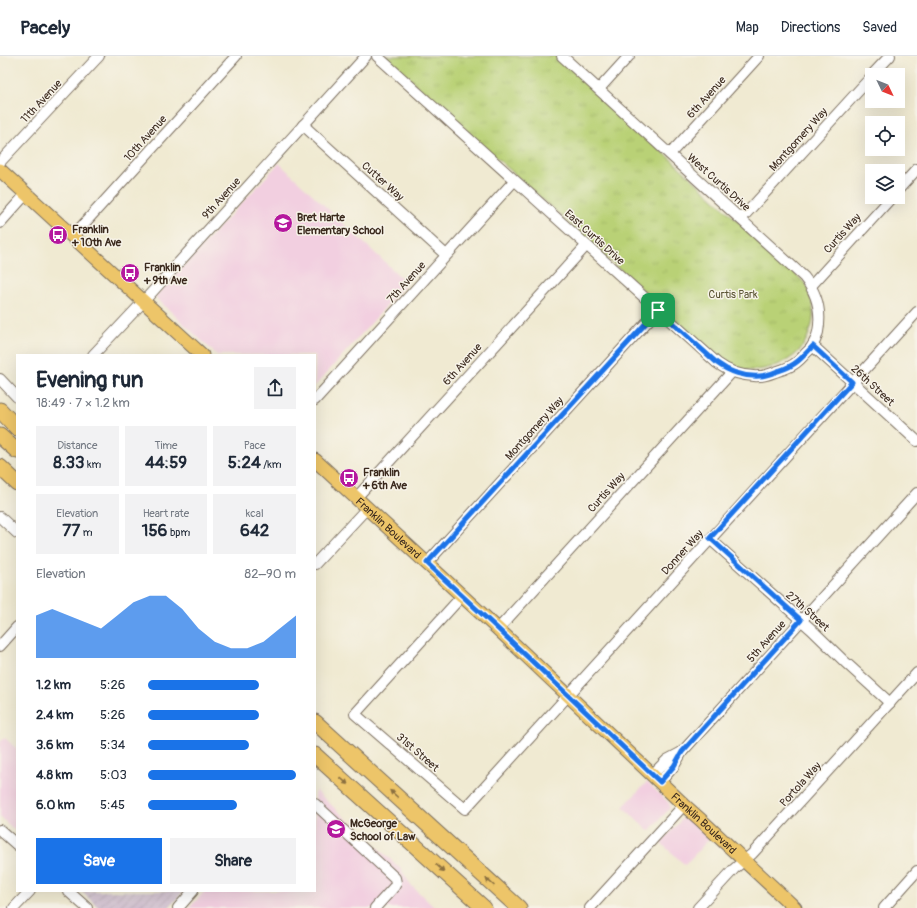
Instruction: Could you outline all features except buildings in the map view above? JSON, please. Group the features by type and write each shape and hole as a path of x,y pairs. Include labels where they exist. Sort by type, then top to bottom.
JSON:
{"highway":[{"path":"0,410 16,427"},
{"path":"0,436 16,450"},
{"path":"0,468 16,482"},
{"path":"0,474 16,485"},
{"path":"316,723 519,908"},
{"path":"316,755 484,908"}],"main road":[{"path":"0,170 201,354"},
{"name":"Franklin Boulevard","path":"316,461 498,629 795,908"}],"street":[{"name":"11th Avenue","path":"0,162 100,56"},
{"name":"9th Avenue","path":"94,354 366,56"},
{"name":"East Curtis Drive","path":"377,56 724,369 742,374 761,376 773,373 799,361 813,346"},
{"name":"West Curtis Drive","path":"562,56 800,272 811,286 818,304 820,315 818,331 813,346"},
{"path":"598,89 629,56"},
{"name":"6th Avenue","path":"670,154 759,56"},
{"name":"Montgomery Way","path":"879,68 890,56"},
{"name":"10th Avenue","path":"72,236 232,57"},
{"name":"Montgomery Way","path":"741,219 865,83"},
{"name":"Cutter Way","path":"303,125 446,255"},
{"path":"905,182 917,169"},
{"name":"7th Avenue","path":"316,399 514,181"},
{"path":"0,223 26,194"},
{"name":"Curtis Way","path":"811,286 886,204"},
{"name":"6th Avenue","path":"356,498 586,246"},
{"name":"Montgomery Way","path":"427,563 658,310"},
{"name":"Donner Way","path":"465,809 917,312"},
{"name":"26th Street","path":"813,346 917,441"},
{"name":"Curtis Way","path":"498,629 732,372"},
{"path":"0,379 16,396"},
{"name":"5th Avenue","path":"656,779 674,766 682,752 917,493"},
{"path":"316,563 367,508"},
{"path":"0,517 16,531"},
{"name":"27th Street","path":"710,538 890,703"},
{"name":"31st Street","path":"462,596 355,714 465,809"},
{"path":"0,646 16,628"},
{"name":"Portola Way","path":"698,908 734,869 752,854 917,673"},
{"path":"316,805 395,878 396,883 394,887 375,908"},
{"path":"594,907 684,805"},
{"path":"0,830 16,844"},
{"path":"884,908 917,871"},
{"path":"14,908 29,892"},
{"path":"69,892 87,908"},
{"path":"178,908 192,892"}],"shaded area":[{"name":"Bret Harte Elementary School","path":"279,163 407,283 316,385 316,354 216,354 155,297"},
{"path":"5,738 16,748 16,831 0,817 0,742"},
{"path":"647,782 669,803 670,808 649,831 623,807"},
{"name":"McGeorge School of Law","path":"316,791 401,869 411,885 435,908 189,908 204,892 316,892"},
{"path":"683,818 688,818 709,839 685,865 661,843"},
{"path":"82,892 183,892 168,908 99,908"}],"green space":[{"name":"Curtis Park","path":"384,56 559,56 807,285 812,305 813,318 810,332 803,346 791,358 775,366 758,370 741,369 718,358"}],"place":[{"name":"Bret Harte Elementary School","path":"283,223"},
{"name":"Franklin + 10th Ave","path":"58,235"},
{"name":"Franklin + 9th Ave","path":"130,273"},
{"name":"Franklin + 6th Ave","path":"349,478"},
{"name":"McGeorge School of Law","path":"336,829"}],"route":[{"path":"658,310 724,369 732,372 761,376 773,373 799,361 813,346 852,382 710,538 801,620 682,752 674,766 660,782 427,563 658,310"}]}
